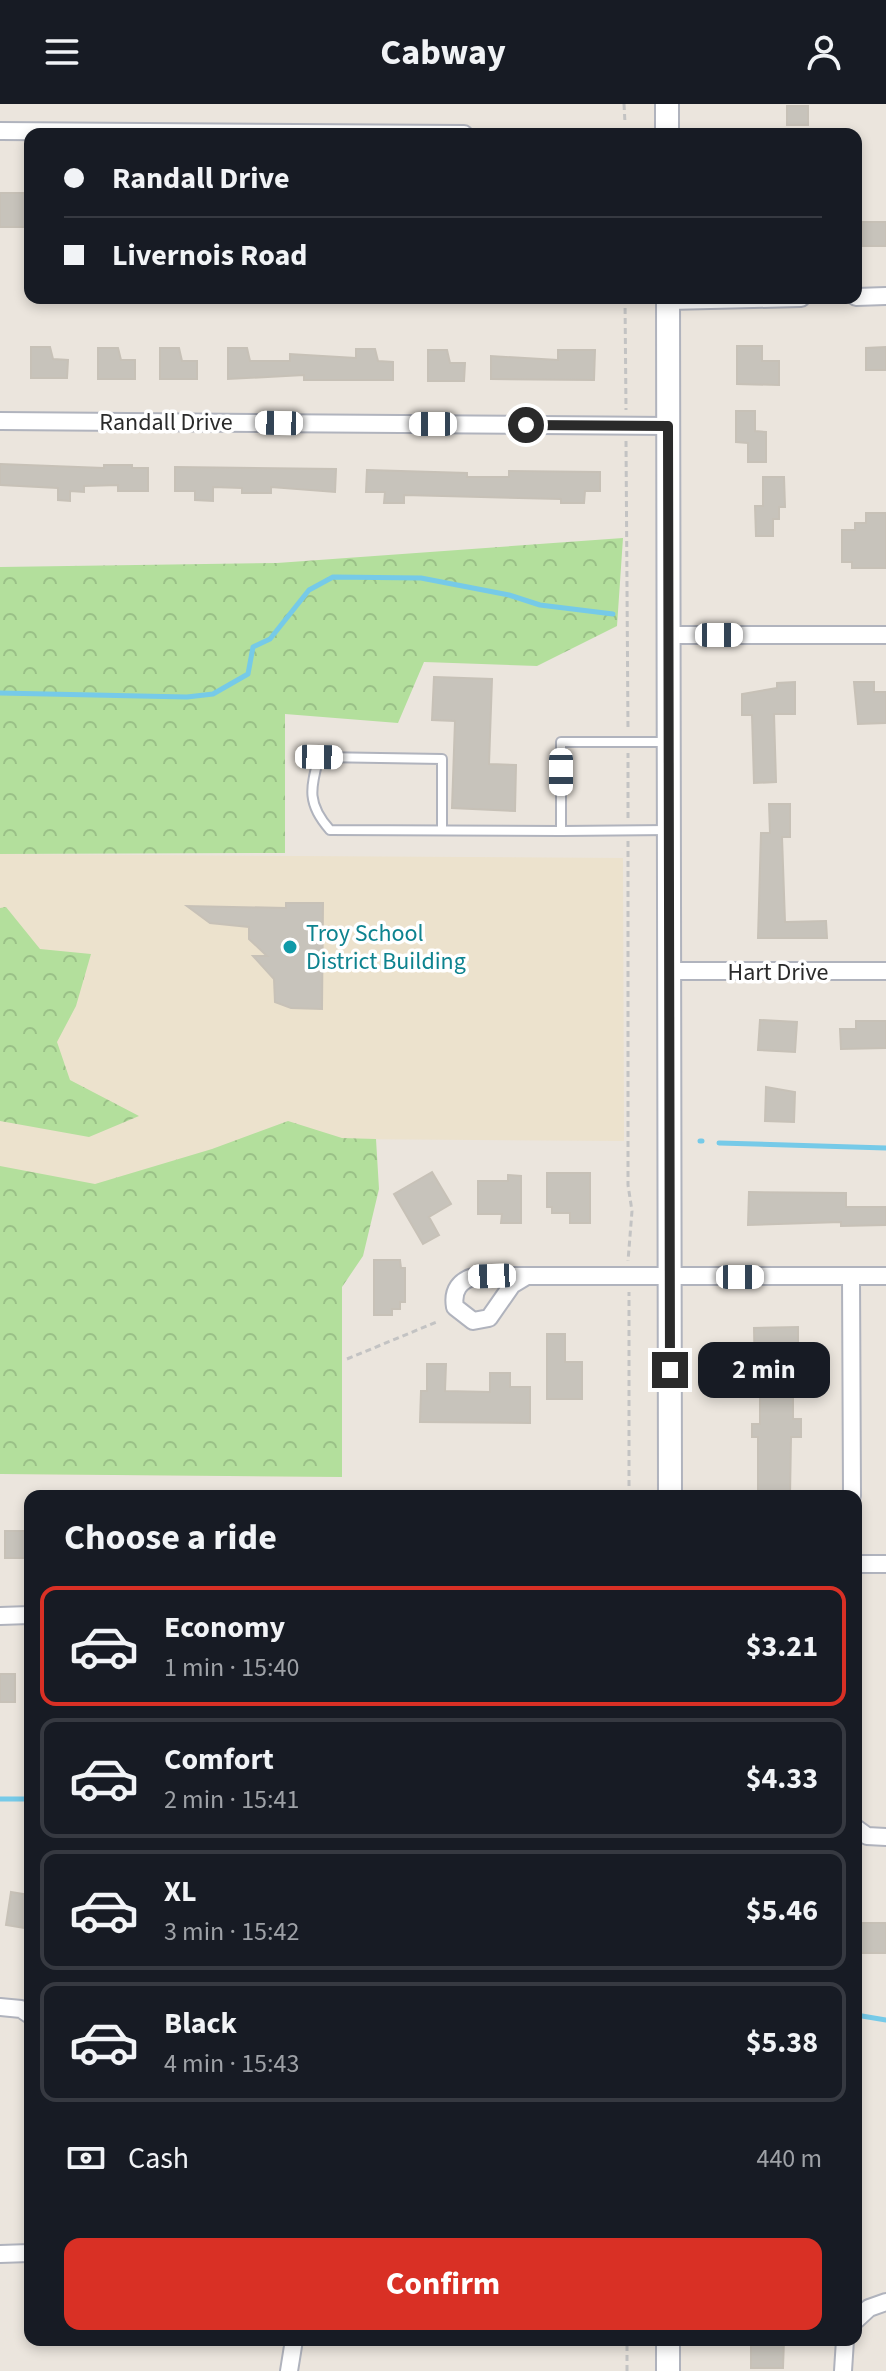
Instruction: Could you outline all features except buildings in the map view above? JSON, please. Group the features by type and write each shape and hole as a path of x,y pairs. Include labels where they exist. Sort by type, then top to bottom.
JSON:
{"main road":[{"path":"667,104 667,128"},
{"path":"668,304 670,1490"},
{"path":"668,2346 668,2371"}],"street":[{"path":"0,131 24,131"},
{"path":"862,297 886,296"},
{"name":"Randall Drive","path":"0,421 668,426"},
{"path":"669,635 886,635"},
{"name":"Hart Drive","path":"670,971 886,971"},
{"path":"527,1276 886,1276"},
{"path":"851,1277 852,1490"},
{"path":"862,1564 886,1564"},
{"path":"0,1616 24,1615"},
{"path":"862,1831 886,1837"},
{"path":"0,2007 24,2011"},
{"path":"0,2254 24,2253"},
{"path":"862,2314 869,2308 886,2302"},
{"path":"289,2371 293,2346"},
{"path":"843,2371 845,2346"}],"lane":[{"path":"561,831 561,742 669,742"},
{"path":"442,830 442,759 319,757 312,782 314,812 330,830 628,831 669,830"}],"path":[{"path":"624,104 625,123"},
{"path":"625,304 626,415"},
{"path":"626,437 628,1185 632,1211 628,1266"},
{"path":"629,1288 629,1490"},
{"path":"347,1359 439,1321"},
{"path":"627,2346 627,2371"}],"shaded area":[{"path":"0,854 623,858 624,1141 342,1139 342,1477 0,1474"}],"green space":[{"path":"623,538 617,626 537,666 424,662 398,723 285,714 285,853 0,854 0,567 277,563"},
{"path":"6,907 40,949 91,954 76,1006 57,1042 70,1080 139,1116 89,1137 0,1121 0,908"},
{"path":"288,1121 342,1138 376,1139 379,1189 363,1256 342,1287 342,1477 0,1474 0,1166 95,1184 212,1149"}],"waterway":[{"path":"0,693 187,697 213,694 248,674 253,647 270,639 309,590 333,577 421,578 509,595 540,605 613,614"},
{"path":"719,1143 886,1148"},
{"path":"0,1799 24,1799"},
{"path":"862,2016 886,2020"}],"place":[{"name":"Troy School District Building","path":"290,947"}],"route":[{"path":"526,425 668,426 670,1370"}]}
